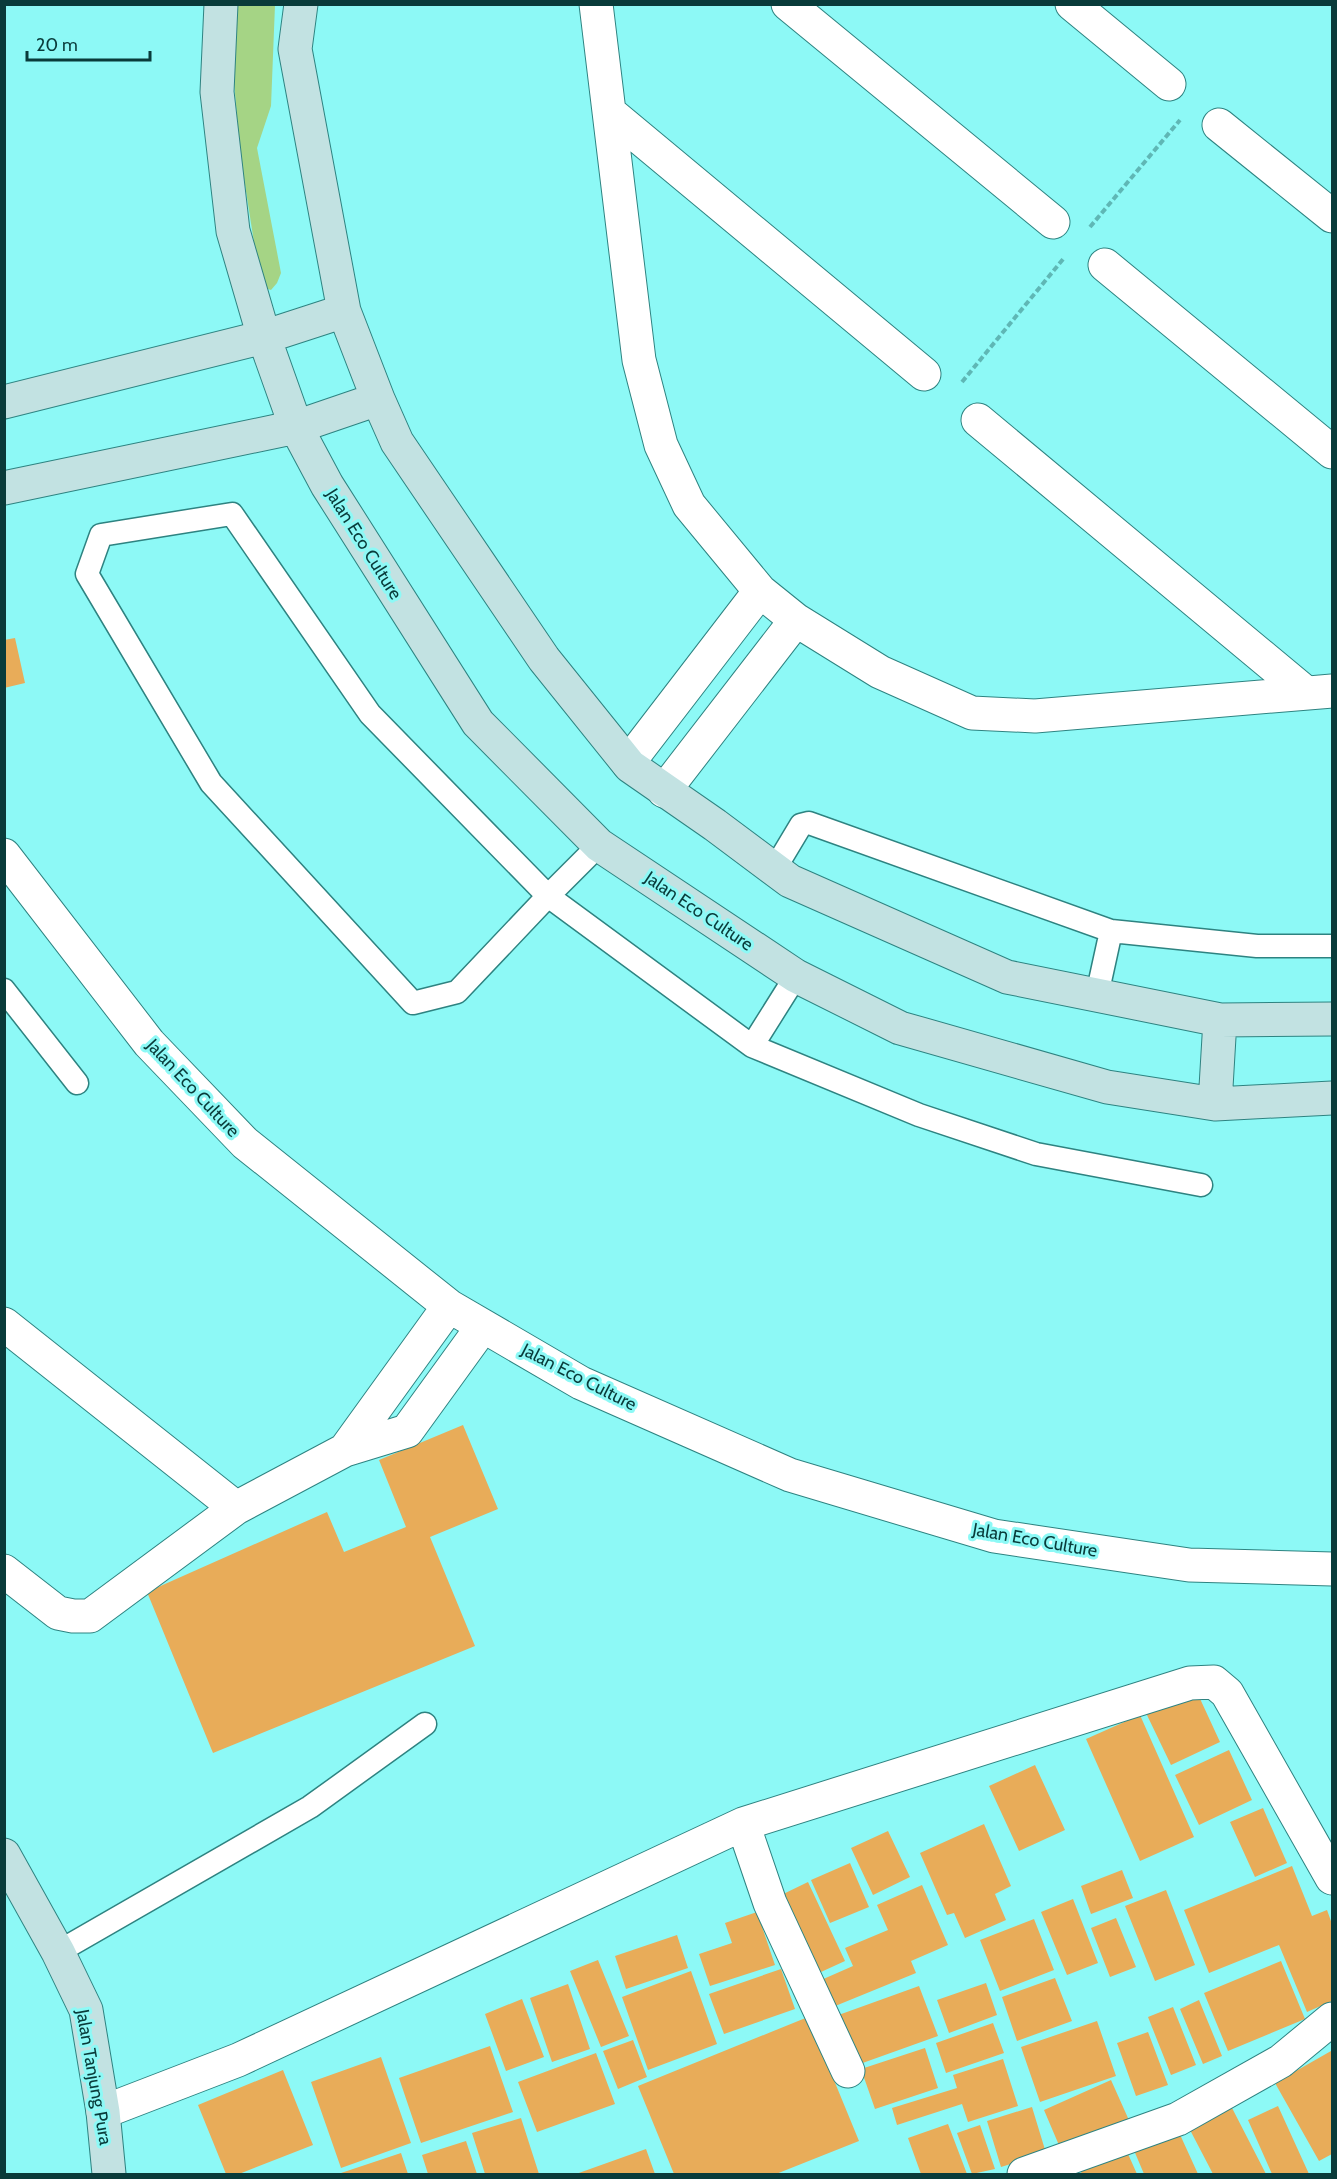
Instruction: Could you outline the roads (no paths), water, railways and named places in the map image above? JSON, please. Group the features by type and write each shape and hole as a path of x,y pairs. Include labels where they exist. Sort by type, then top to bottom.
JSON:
{"street":[{"name":"Jalan Eco Culture","path":"221,4 217,92 233,231 264,337 296,427 327,484 478,723 599,845 796,976 900,1028 1107,1087 1215,1104 1332,1098"},
{"path":"301,4 295,49 344,311 378,399 397,442 544,659 628,763 790,881 1007,977 1220,1020 1332,1019"},
{"path":"596,4 639,360 661,445 689,505 760,591 796,620 880,672 972,713 1035,716 1319,692"},
{"path":"788,4 1053,222"},
{"path":"1072,4 1169,84"},
{"path":"609,112 924,374"},
{"path":"1220,125 1332,216"},
{"path":"1105,265 1332,452"},
{"path":"4,402 264,337 344,311"},
{"path":"4,488 296,427 378,399"},
{"path":"978,420 1319,692"},
{"path":"628,763 760,591"},
{"path":"664,790 796,620"},
{"name":"Jalan Eco Culture","path":"4,855 148,1043 245,1143 449,1306 581,1383 790,1475 994,1536 1189,1565 1332,1569"},
{"path":"1215,1104 1220,1020"},
{"path":"345,1450 449,1306"},
{"path":"4,1324 236,1508"},
{"path":"4,1571 58,1613 90,1616 236,1508 345,1450 407,1431 483,1326"},
{"path":"103,2112 238,2060 743,1824 1190,1683 1214,1682 1227,1693 1332,1878"},
{"path":"743,1824 770,1903 848,2071"},
{"name":"Jalan Tanjung Pura","path":"4,1855 58,1952 86,2010 103,2112 109,2175"},
{"path":"1024,2175 1179,2119 1281,2061 1332,2019"}],"lane":[{"path":"599,845 548,896 457,992 413,1003 211,783 87,574 101,535 232,514 370,714 548,896 752,1046 919,1115 1036,1154 1201,1185"},
{"path":"774,870 801,825 809,823 1111,931 1257,946 1332,946"},
{"path":"1097,995 1111,931"},
{"path":"752,1046 796,976"},
{"path":"4,990 77,1083"},
{"path":"58,1952 310,1807 425,1724"}]}
